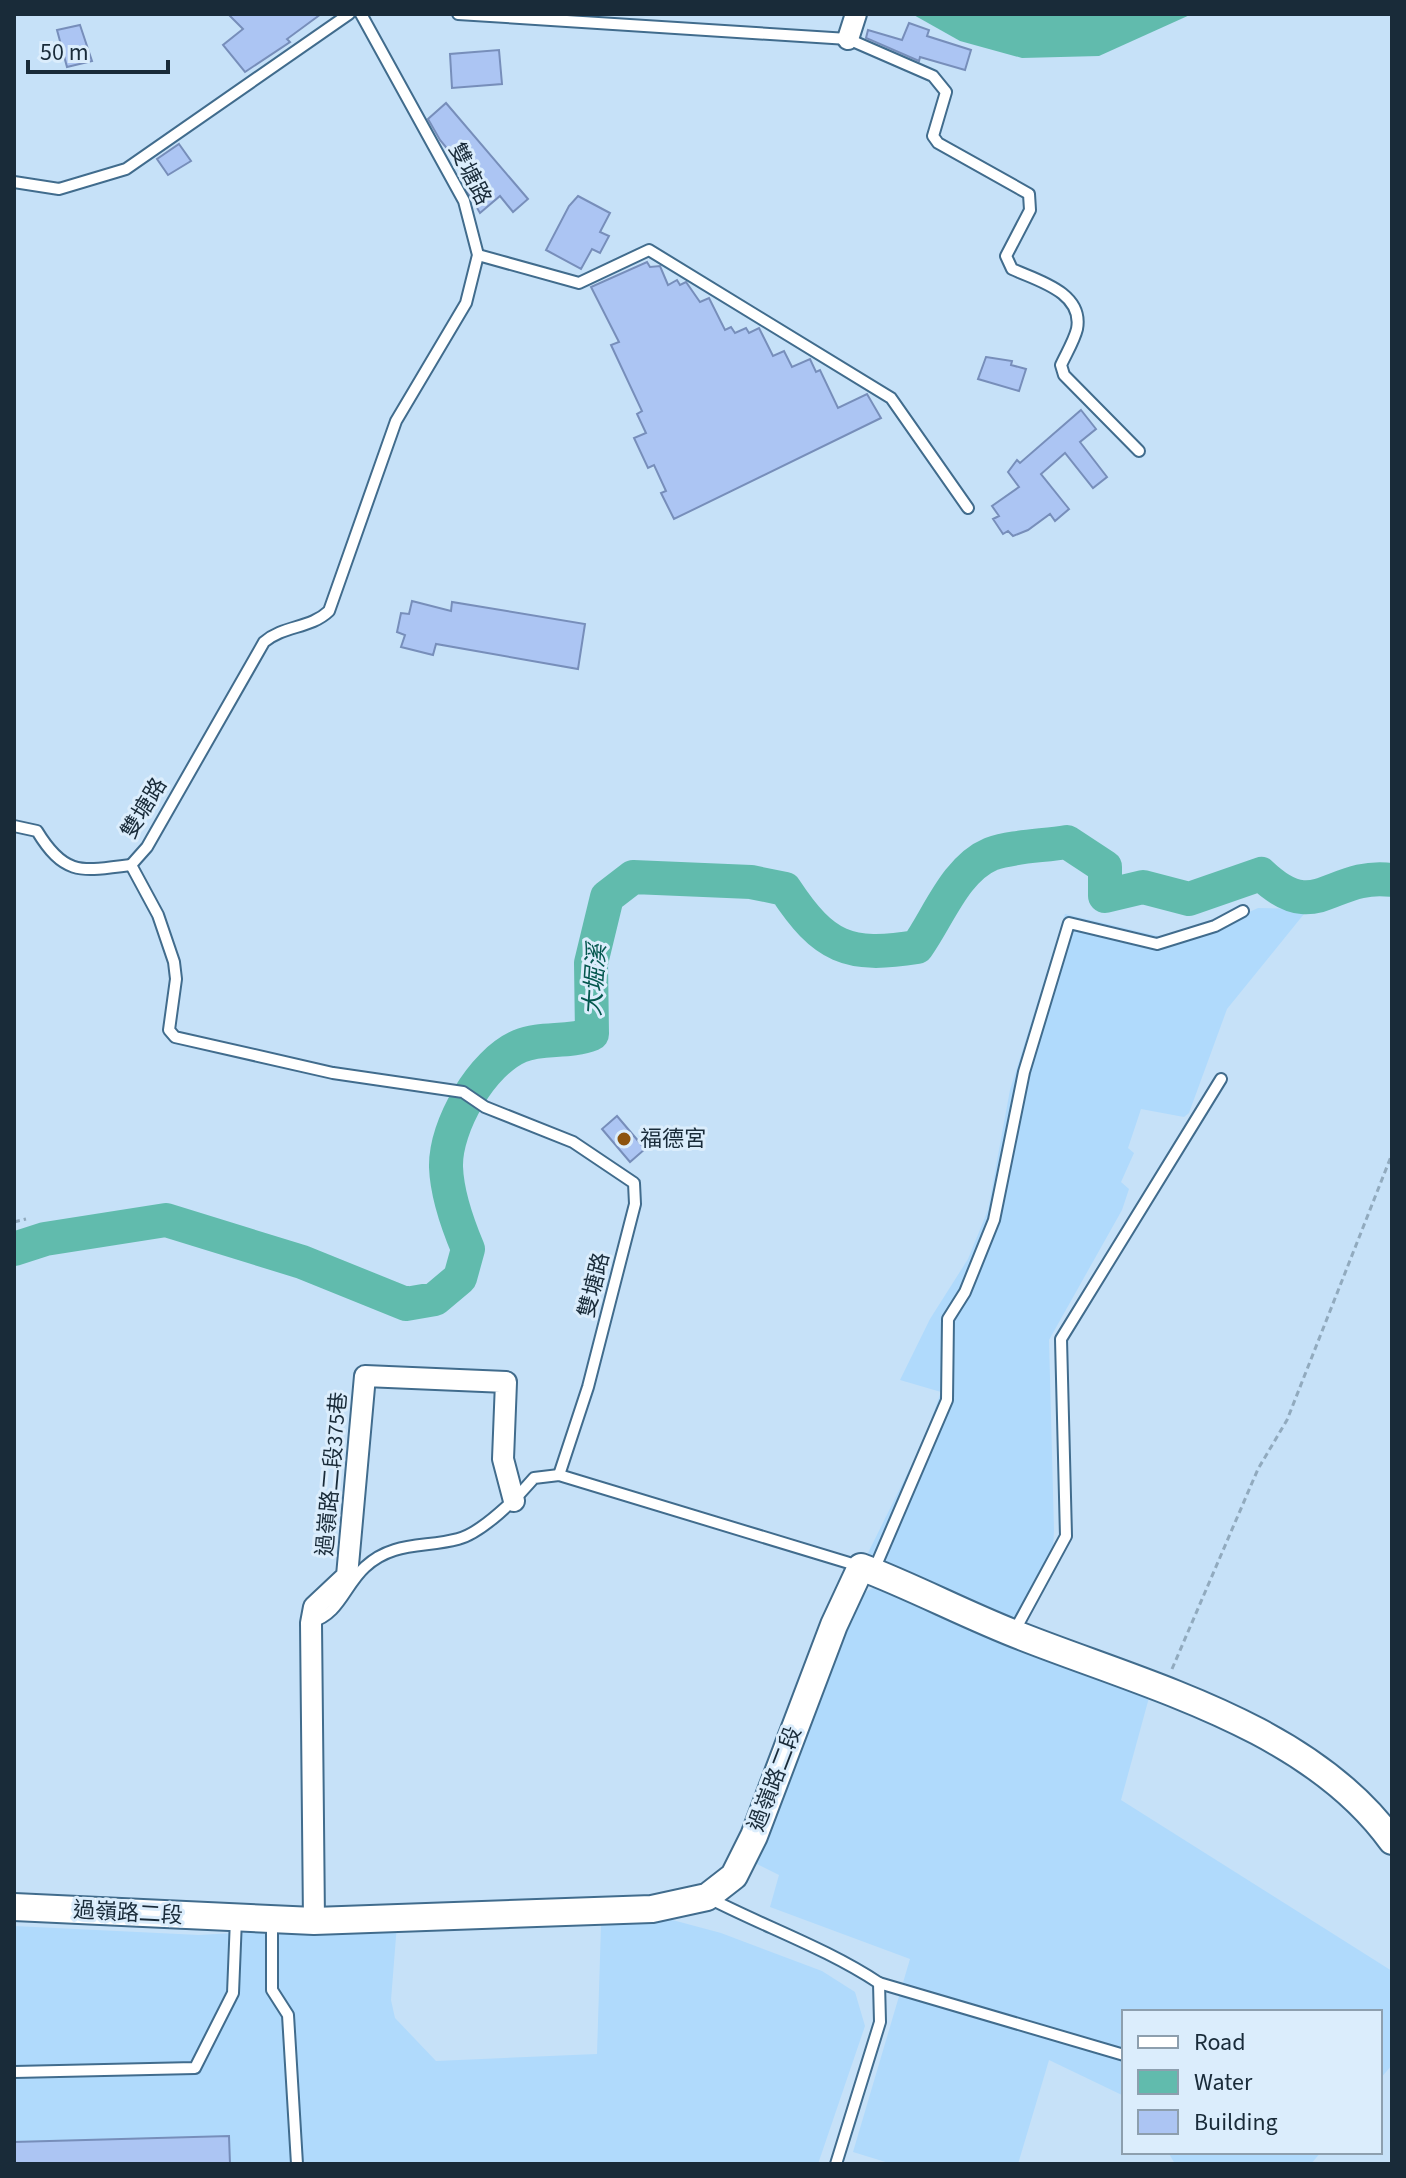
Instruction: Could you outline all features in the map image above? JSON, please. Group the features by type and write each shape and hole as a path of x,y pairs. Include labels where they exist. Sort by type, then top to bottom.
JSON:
{"street":[{"path":"848,39 856,14"},
{"name":"過嶺路二段375巷","path":"311,1623 314,1607 347,1576 365,1376 506,1382 503,1459 514,1501"},
{"path":"867,1569 1013,1633 1241,1720 1346,1789 1392,1841"},
{"name":"過嶺路二段","path":"14,1907 314,1921 652,1909 707,1897 734,1876 754,1836 834,1625 867,1569"},
{"path":"311,1623 314,1921"}],"lane":[{"path":"14,182 59,189 126,169 349,14"},
{"name":"雙塘路","path":"361,14 464,201 478,255 466,303 396,421 329,611 310,625 285,629 264,642 147,847 131,865 169,939 176,979 169,1030 175,1037 333,1073 463,1092 485,1107 593,1153 634,1183 637,1193 588,1387 559,1475"},
{"path":"458,14 848,39 933,76 946,92 932,129 938,143 1029,194 1030,210 1006,256 1007,264 1060,289 1076,315 1078,327 1061,365 1064,375 1139,451"},
{"path":"478,255 579,283 649,250 891,398 968,508"},
{"path":"14,826 37,831 57,860 73,870 131,865"},
{"path":"311,1623 325,1619 365,1567 388,1553 400,1546 460,1539 514,1501 534,1478 559,1475 867,1569 947,1400 948,1319 965,1292 994,1220 1024,1072 1069,923 1157,944 1215,926 1243,911"},
{"path":"1013,1633 1066,1536 1061,1339 1221,1079"},
{"path":"707,1897 764,1926 845,1960 879,1983 1122,2054"},
{"path":"14,2072 195,2068 233,1993 236,1919"},
{"path":"272,1920 272,1990 288,2015 297,2164"},
{"path":"836,2164 880,2022 879,1983"}],"path":[{"path":"1164,1689 1258,1469 1287,1420 1392,1154"},
{"path":"14,1222 26,1219"}],"shaded area":[{"path":"1258,908 1308,909 1227,1009 1189,1113 1184,1117 1141,1109 1128,1148 1134,1153 1121,1182 1129,1189 1122,1210 1049,1340 1053,1549 1012,1623 888,1571 867,1555 923,1442 941,1392 900,1380 930,1319 968,1259 988,1210 1010,1090 1065,914 1183,942"},
{"path":"873,1588 882,1588 1150,1694 1121,1800 1392,1971 1392,2065 1382,2077 1382,2010 1122,2010 1122,2095 1049,2060 1018,2164 892,2164 853,2152 910,1959 770,1907 779,1875 755,1863 850,1612 861,1594"},
{"path":"665,1918 721,1933 822,1971 855,1992 865,2026 818,2164 14,2164 14,1926 199,1935 397,1924 391,2000 395,2018 436,2061 597,2054 601,1926"},
{"path":"1169,2154 1319,2154 1311,2164 1175,2164"}],"water":[{"path":"912,14 1192,14 1099,56 1022,58 960,41"}],"building":[{"path":"228,14 321,14 287,39 290,42 245,72 223,45 243,29"},
{"path":"909,23 929,30 927,36 971,50 965,70 920,57 919,61 866,38 868,30 902,40"},
{"path":"80,25 92,61 67,67 57,30"},
{"path":"499,50 502,84 452,88 450,54"},
{"path":"446,103 528,199 513,212 500,196 480,213 465,187 473,180 440,140 428,119"},
{"path":"179,144 191,161 168,175 157,159"},
{"path":"578,196 610,213 600,232 609,236 600,253 592,249 581,269 546,250 569,206"},
{"path":"647,262 650,267 660,266 668,285 677,280 680,285 686,282 700,302 709,298 725,330 731,327 735,333 746,328 749,333 759,328 773,356 784,351 792,367 810,359 816,372 820,370 838,408 867,394 881,418 674,519 661,493 666,491 654,465 648,468 634,438 646,433 637,414 642,411 611,345 619,342 591,287"},
{"path":"986,357 1012,361 1011,365 1026,369 1019,391 978,379"},
{"path":"1081,410 1096,429 1080,442 1107,477 1093,488 1065,453 1041,474 1069,509 1055,521 1050,514 1028,530 1013,536 1008,531 1003,534 993,519 999,516 992,506 1019,487 1008,472 1017,460 1020,463"},
{"path":"412,601 451,611 452,602 585,624 578,669 436,644 433,655 401,647 405,635 397,632 401,613 409,614"},
{"name":"福德宮","path":"617,1116 645,1149 630,1162 602,1129"},
{"path":"229,2136 230,2164 14,2164 14,2142"}],"waterway":[{"name":"大堀溪","path":"14,1249 45,1239 166,1220 302,1262 406,1304 435,1299 460,1278 468,1249 453,1209 446,1167 447,1151 459,1115 480,1081 506,1054 528,1043 592,1034 591,963 607,897 633,877 751,882 785,889 812,924 826,936 855,949 873,951 917,947 948,895 967,871 991,854 1018,848 1067,842 1105,867 1105,896 1143,887 1189,899 1261,874 1280,889 1296,896 1311,897 1353,883 1392,880"}],"place":[{"name":"福德宮","path":"624,1139"}]}
